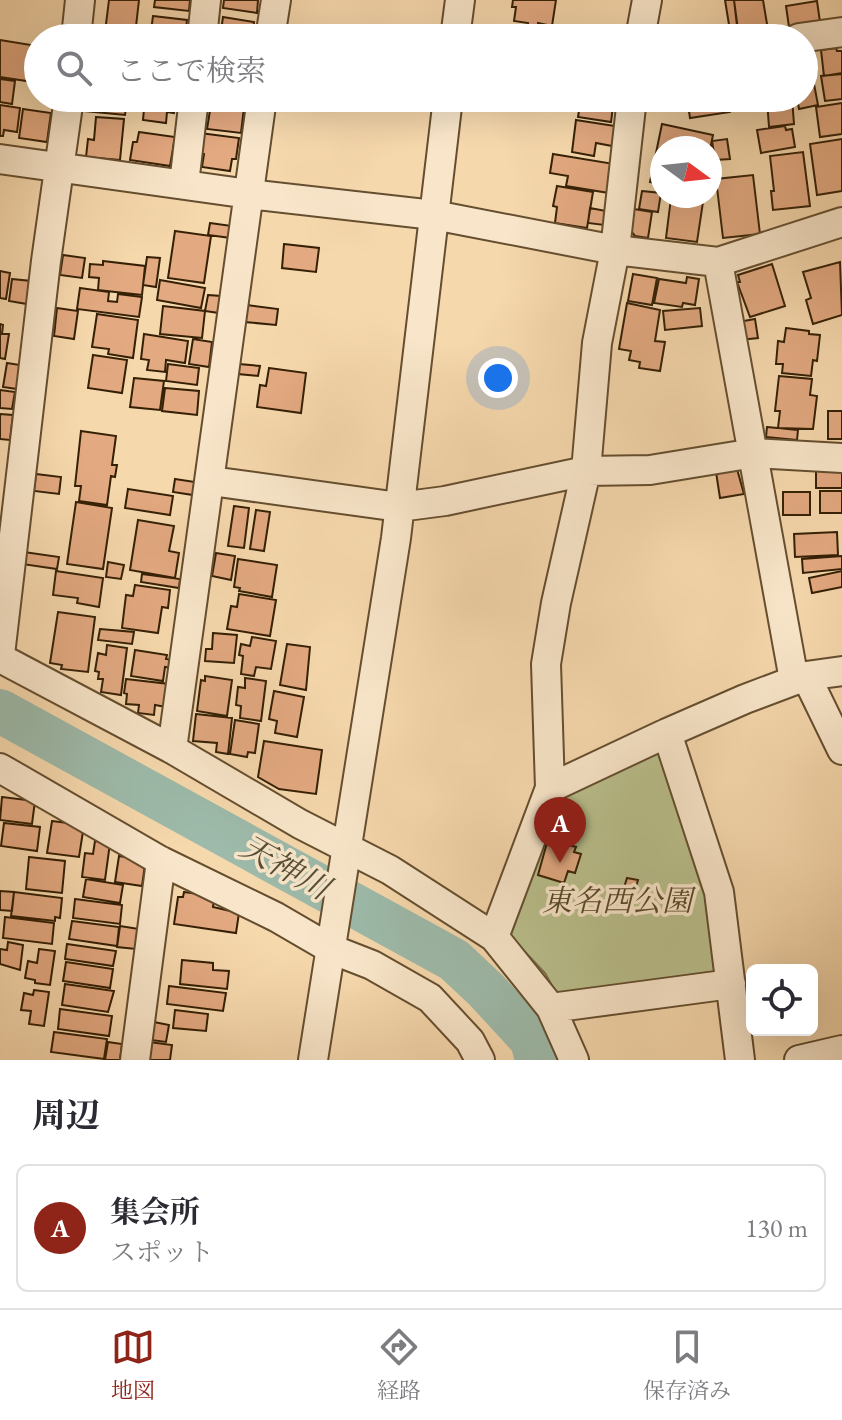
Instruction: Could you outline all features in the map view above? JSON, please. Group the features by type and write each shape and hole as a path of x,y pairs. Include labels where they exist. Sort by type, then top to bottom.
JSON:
{"street":[{"path":"77,24 80,0"},
{"path":"203,24 206,0"},
{"path":"272,24 276,0"},
{"path":"457,24 460,0"},
{"path":"643,24 647,0"},
{"path":"818,35 842,32"},
{"path":"67,112 46,261 0,657 172,749 345,854 390,870 494,937 551,1008 574,1060"},
{"path":"184,184 192,112"},
{"path":"172,749 260,112"},
{"path":"313,1060 380,652 446,112"},
{"path":"494,937 550,788 546,664 556,603 586,471 597,343 615,250 630,112"},
{"path":"0,159 249,194 434,215 615,250 718,262 842,222"},
{"path":"718,262 800,678 842,750"},
{"path":"211,481 399,507 445,501 586,471 650,470 754,453 842,458"},
{"path":"550,788 667,733 800,678 842,671"},
{"path":"667,733 719,892 740,1060"},
{"path":"0,768 161,861 276,917 331,949 372,965 430,998 470,1041 480,1060"},
{"path":"135,1060 161,861"},
{"path":"551,1008 731,984"},
{"path":"799,1060 842,1050"}],"green space":[{"name":"東名西公園","path":"661,748 714,915 716,976 559,998 545,973 510,936 559,794"}],"building":[{"path":"109,0 139,0 136,24 106,24"},
{"path":"155,0 190,0 189,11 154,7"},
{"path":"224,0 258,0 257,13 223,8"},
{"path":"513,0 556,0 552,24 514,21 516,7 512,7"},
{"path":"725,0 734,0 737,24 729,24"},
{"path":"734,0 763,0 767,24 737,24"},
{"path":"817,1 820,22 789,24 786,6"},
{"path":"153,16 187,20 187,24 152,24"},
{"path":"223,17 254,22 254,24 222,24"},
{"path":"0,40 24,44 24,81 0,77"},
{"path":"836,48 842,51 842,73 824,76 821,50"},
{"path":"842,74 842,99 825,101 821,76"},
{"path":"0,79 15,81 12,104 0,102"},
{"path":"842,103 842,134 820,137 818,107"},
{"path":"0,105 20,108 17,132 4,130 3,136 0,136"},
{"path":"23,109 24,112 51,113 47,142 19,138"},
{"path":"95,112 125,112 125,115"},
{"path":"144,112 167,112 166,123 143,120"},
{"path":"210,112 243,112 241,133 207,129"},
{"path":"579,112 612,112 611,122 578,117"},
{"path":"689,112 730,112 690,118"},
{"path":"768,112 793,112 794,124 769,127"},
{"path":"96,117 124,119 120,160 86,157 88,139 94,140"},
{"path":"576,120 615,126 612,146 596,143 594,156 572,152"},
{"path":"662,124 713,135 713,136 660,136"},
{"path":"785,126 786,130 792,129 795,147 761,153 757,130"},
{"path":"139,132 175,137 170,166 130,160 133,142 137,142"},
{"path":"200,133 239,138 236,159 232,159 230,171 202,167 204,154 197,153"},
{"path":"727,139 730,159 722,160 722,140"},
{"path":"842,139 842,191 817,195 810,144"},
{"path":"803,152 810,206 773,210 770,156"},
{"path":"553,154 614,164 609,193 566,186 568,176 550,173"},
{"path":"753,175 760,234 723,238 719,208 722,208 722,178"},
{"path":"557,186 593,192 587,228 555,223 557,207 553,206"},
{"path":"642,191 650,192 650,208 659,208 658,212 639,209"},
{"path":"590,208 606,211 604,225 588,223"},
{"path":"670,208 702,208 697,242 666,238"},
{"path":"634,209 652,212 648,238 635,236 630,230"},
{"path":"210,223 232,226 231,238 208,235"},
{"path":"175,231 211,236 204,283 168,278"},
{"path":"284,244 319,248 316,272 282,268"},
{"path":"63,255 85,258 82,278 60,275"},
{"path":"147,257 160,258 156,287 143,285"},
{"path":"103,261 145,266 142,295 98,290 99,278 89,277 90,264 103,265"},
{"path":"840,262 842,315 813,324 806,300 811,298 803,272"},
{"path":"772,264 785,306 750,317 737,282 740,282 738,275"},
{"path":"0,271 10,273 6,299 0,298"},
{"path":"633,274 657,278 652,305 628,301"},
{"path":"687,277 699,279 695,305 683,303 682,307 654,303 659,279 686,283"},
{"path":"12,279 31,281 27,304 9,301"},
{"path":"160,280 205,288 201,308 157,300"},
{"path":"80,288 109,292 108,301 117,302 118,294 142,297 139,317 77,309"},
{"path":"208,295 221,296 219,313 205,311"},
{"path":"627,303 660,310 655,341 665,342 660,371 639,368 640,362 629,360 631,351 619,349"},
{"path":"247,305 278,309 276,325 245,322"},
{"path":"163,306 205,311 202,338 160,334"},
{"path":"57,308 78,311 74,339 54,336"},
{"path":"700,308 702,326 665,330 663,311"},
{"path":"97,314 138,320 133,358 108,354 109,349 92,347"},
{"path":"755,319 758,338 740,340 738,322"},
{"path":"0,324 3,325 2,334 9,334 5,359 0,358"},
{"path":"786,328 820,335 817,361 813,360 811,376 782,373 783,364 776,364 778,341 784,342"},
{"path":"144,334 188,341 185,363 166,360 165,372 147,370 149,360 141,359"},
{"path":"193,339 212,342 209,367 189,364"},
{"path":"93,355 127,360 122,393 88,388"},
{"path":"7,363 20,365 17,389 3,387"},
{"path":"168,364 199,368 197,385 166,381"},
{"path":"239,364 260,366 258,376 238,374"},
{"path":"269,368 306,373 301,413 257,407 260,385 266,386"},
{"path":"779,376 812,379 810,395 817,396 813,429 778,428 780,411 775,411"},
{"path":"134,378 164,381 160,410 130,407"},
{"path":"165,388 199,391 197,415 162,411"},
{"path":"0,390 15,392 12,409 0,408"},
{"path":"828,411 842,411 842,439 828,439"},
{"path":"0,414 13,415 10,440 0,439"},
{"path":"767,427 798,430 797,440 766,437"},
{"path":"81,431 116,436 112,465 117,465 115,477 111,476 107,505 79,501 81,486 75,486"},
{"path":"816,464 842,464 842,488 816,488"},
{"path":"737,469 744,494 720,498 716,472"},
{"path":"36,474 61,477 59,494 34,491"},
{"path":"175,479 195,482 193,495 173,492"},
{"path":"128,489 173,496 170,515 125,508"},
{"path":"820,491 842,491 842,513 820,513"},
{"path":"783,492 810,492 810,515 783,515"},
{"path":"76,502 112,508 103,569 67,564"},
{"path":"234,506 249,508 244,548 228,546"},
{"path":"256,510 270,512 264,551 250,549"},
{"path":"138,520 174,526 169,551 179,553 175,578 130,570"},
{"path":"837,532 838,555 795,557 794,534"},
{"path":"24,552 59,557 57,569 22,564"},
{"path":"216,553 235,556 231,580 212,576"},
{"path":"842,556 842,569 803,573 802,559"},
{"path":"238,559 277,565 272,597 239,591 240,588 234,587"},
{"path":"108,562 124,565 121,579 106,577"},
{"path":"56,571 103,578 99,607 77,603 78,598 53,595"},
{"path":"842,571 842,587 812,593 809,578"},
{"path":"142,574 180,579 179,588 141,582"},
{"path":"135,585 170,590 168,608 162,607 158,633 122,628 126,595 133,596"},
{"path":"239,594 276,600 270,636 227,629 231,606 237,607"},
{"path":"58,612 95,617 88,672 61,669 62,665 50,663"},
{"path":"100,629 134,632 132,644 98,640"},
{"path":"213,633 237,635 234,663 205,661 206,649 212,649"},
{"path":"252,637 276,641 271,669 256,667 254,676 241,674 243,656 239,655 241,644 250,646"},
{"path":"287,644 310,647 306,690 280,685"},
{"path":"107,645 127,648 121,695 101,692 103,679 98,679 99,672 95,671 98,653 106,655"},
{"path":"135,650 167,655 166,659 173,660 172,668 165,667 163,681 131,676"},
{"path":"205,676 232,680 227,716 197,711 201,680 205,681"},
{"path":"245,678 266,681 261,721 240,718 241,706 236,705 238,687 245,688"},
{"path":"126,679 169,684 166,707 155,705 154,715 138,713 139,705 126,704"},
{"path":"274,691 304,697 297,737 275,733 277,721 269,719"},
{"path":"196,714 232,718 228,754 216,752 217,743 193,741"},
{"path":"235,720 259,724 255,753 248,752 247,757 230,754"},
{"path":"264,741 322,750 316,794 279,789 258,777"},
{"path":"2,797 35,801 32,824 0,820"},
{"path":"52,821 84,825 79,857 47,853"},
{"path":"4,823 40,827 37,851 1,846"},
{"path":"548,839 576,847 574,852 581,854 575,873 568,871 564,883 538,875"},
{"path":"95,841 110,843 105,880 82,877 85,853 93,854"},
{"path":"119,856 137,859 137,864 145,865 142,886 115,882"},
{"path":"29,857 65,861 62,893 26,889"},
{"path":"627,878 638,880 633,897 622,894"},
{"path":"86,879 123,885 120,903 83,897"},
{"path":"0,891 14,892 12,911 0,910"},
{"path":"14,892 62,898 60,918 55,917 55,921 11,916"},
{"path":"184,892 206,895 205,898 214,900 213,907 239,913 236,933 174,924 178,897 183,897"},
{"path":"75,899 122,905 120,924 73,918"},
{"path":"5,917 54,923 52,944 3,938"},
{"path":"72,921 119,927 117,946 69,939"},
{"path":"120,926 139,929 136,949 117,947"},
{"path":"8,942 23,945 20,970 0,964 0,949 7,950"},
{"path":"67,944 116,951 113,966 65,959"},
{"path":"39,949 55,951 50,985 25,978 28,961 37,963"},
{"path":"182,960 213,963 213,970 229,971 227,989 180,984"},
{"path":"66,962 113,969 110,988 63,981"},
{"path":"65,984 114,991 108,1012 62,1005"},
{"path":"169,986 226,993 223,1011 167,1004"},
{"path":"34,990 49,992 44,1026 29,1024 31,1011 21,1010 24,993 33,995"},
{"path":"60,1009 112,1016 109,1036 58,1029"},
{"path":"175,1010 208,1014 206,1031 173,1028"},
{"path":"154,1022 169,1025 166,1042 151,1040"},
{"path":"54,1032 107,1039 104,1059 51,1052"},
{"path":"108,1042 122,1044 120,1060 105,1060"},
{"path":"149,1042 172,1045 170,1060 147,1060"}],"waterway":[{"name":"天神川","path":"0,711 454,960 532,1040 537,1060"}],"place":[{"name":"集会所","path":"560,863"}]}
